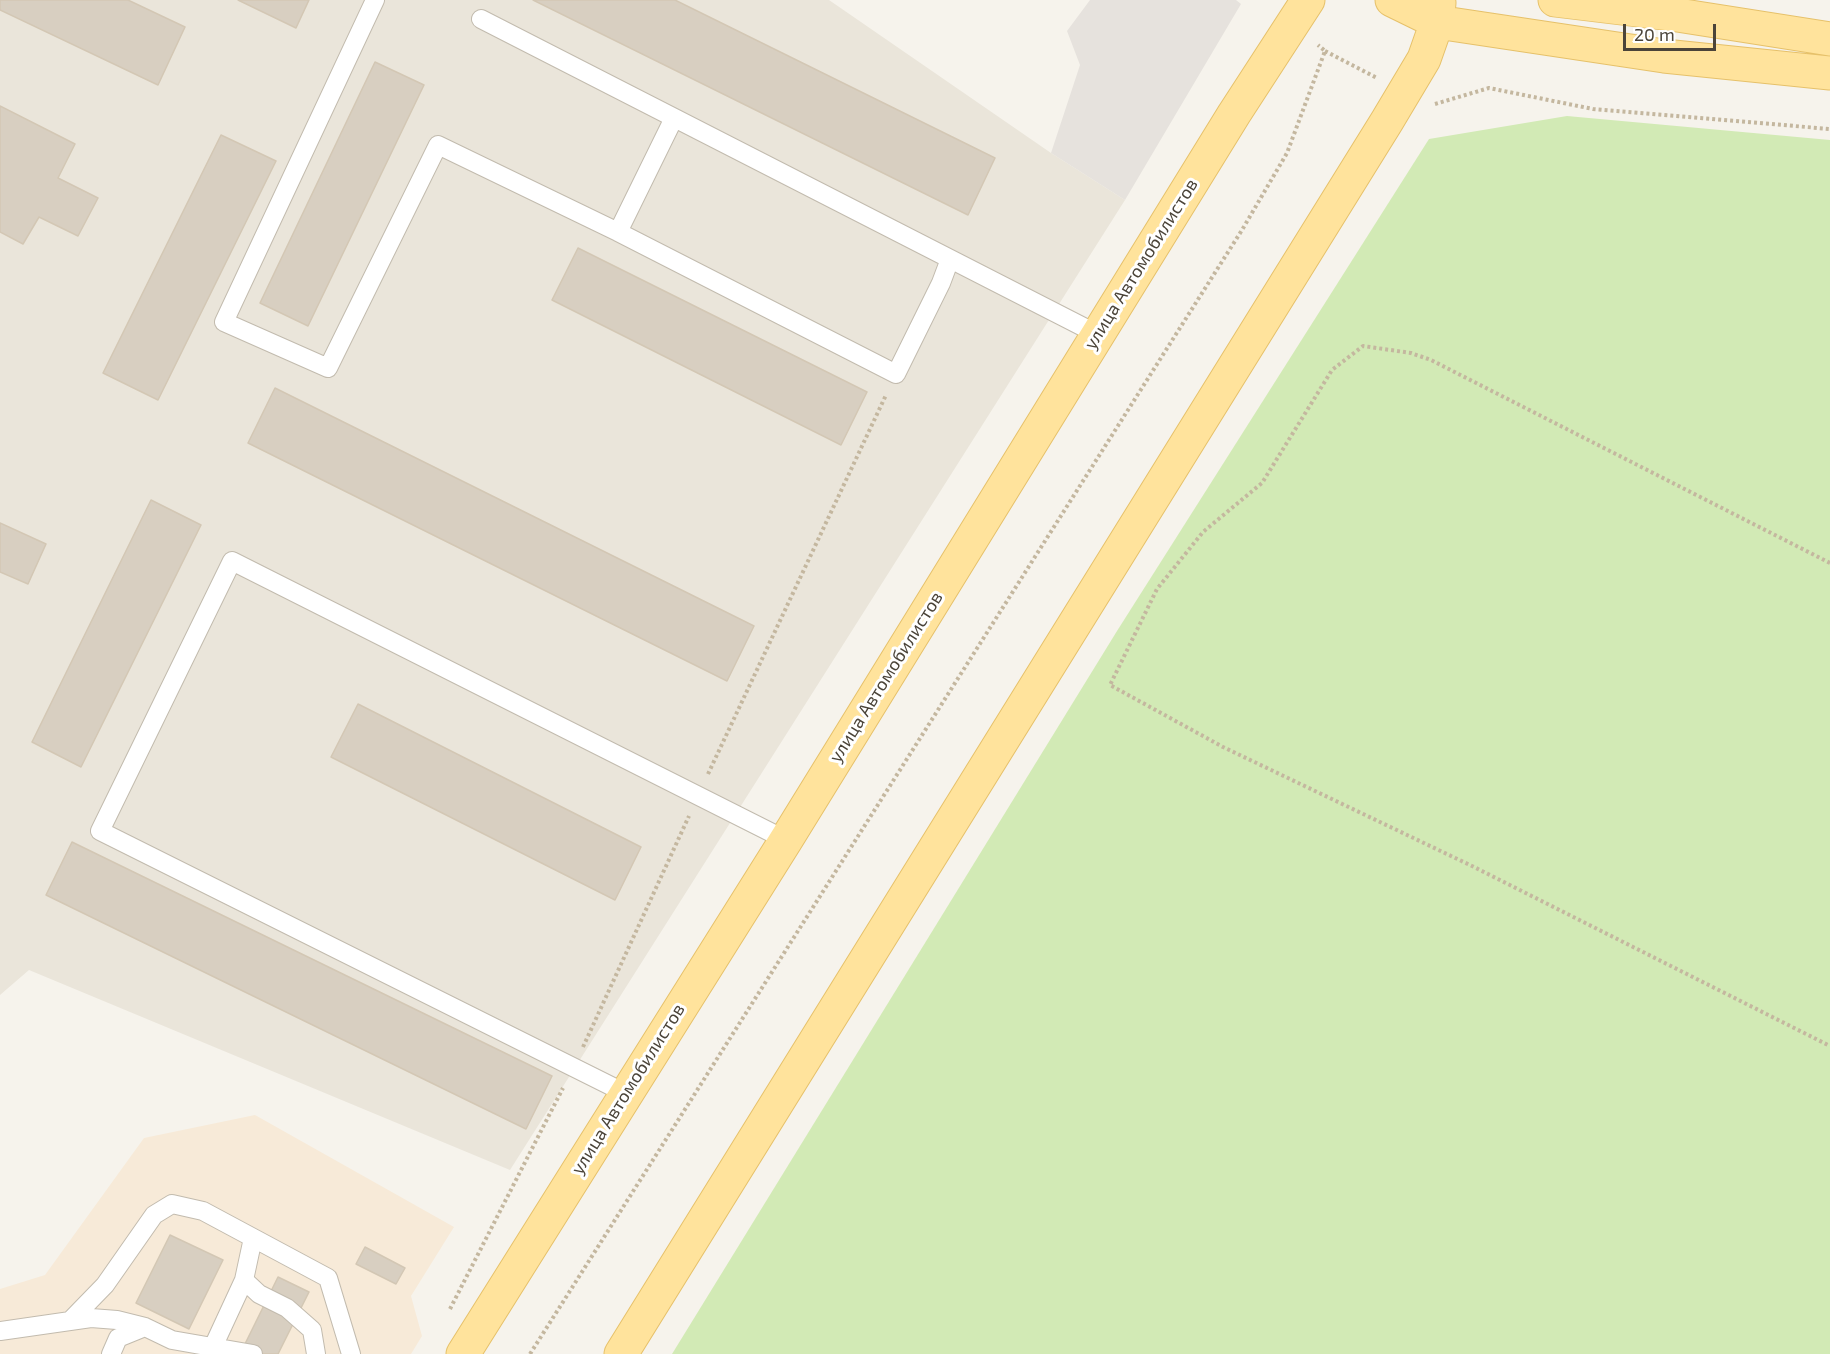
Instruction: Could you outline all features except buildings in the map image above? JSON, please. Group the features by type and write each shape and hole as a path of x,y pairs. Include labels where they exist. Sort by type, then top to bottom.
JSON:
{"main road":[{"path":"1392,0 1664,56 1830,73"},
{"path":"1555,0 1830,39"},
{"path":"621,1354 1387,121 1424,59 1437,11"},
{"name":"улица Автомобилистов","path":"464,1352 786,840 1097,334 1300,12"}],"lane":[{"path":"375,0 224,322 328,368 438,145 618,232 896,374 941,284 950,260"},
{"path":"481,19 1097,334"},
{"path":"618,232 674,118"},
{"path":"625,1093 100,831 232,561 786,840"},
{"path":"70,1321 105,1285 154,1215 172,1204 202,1211 328,1278 350,1354"},
{"path":"213,1347 244,1280 253,1238"},
{"path":"244,1280 259,1293 287,1308 312,1330 316,1354"},
{"path":"0,1331 91,1318 117,1320 146,1327 172,1340 253,1354"},
{"path":"111,1354 118,1338 146,1327"}],"path":[{"path":"530,1354 1242,230 1287,153 1325,51 1300,12"},
{"path":"1431,105 1489,88 1593,109 1830,129"},
{"path":"1830,563 1431,360 1411,353 1363,346 1332,370 1262,483 1203,532 1157,589 1110,685 1223,747 1472,866 1830,1046"},
{"path":"464,1352 440,1329 574,1067 896,374"}],"shaded area":[{"path":"0,0 829,0 1051,153 1125,200 510,1170 29,970 0,995"},
{"path":"1090,0 1236,0 1241,4 1125,200 1051,153 1080,65 1067,31"},
{"path":"255,1115 454,1227 411,1296 422,1336 411,1354 0,1354 0,1289 45,1275 144,1138"}],"green space":[{"path":"1567,116 1830,140 1830,1354 672,1354 1117,631 1429,139"}]}
